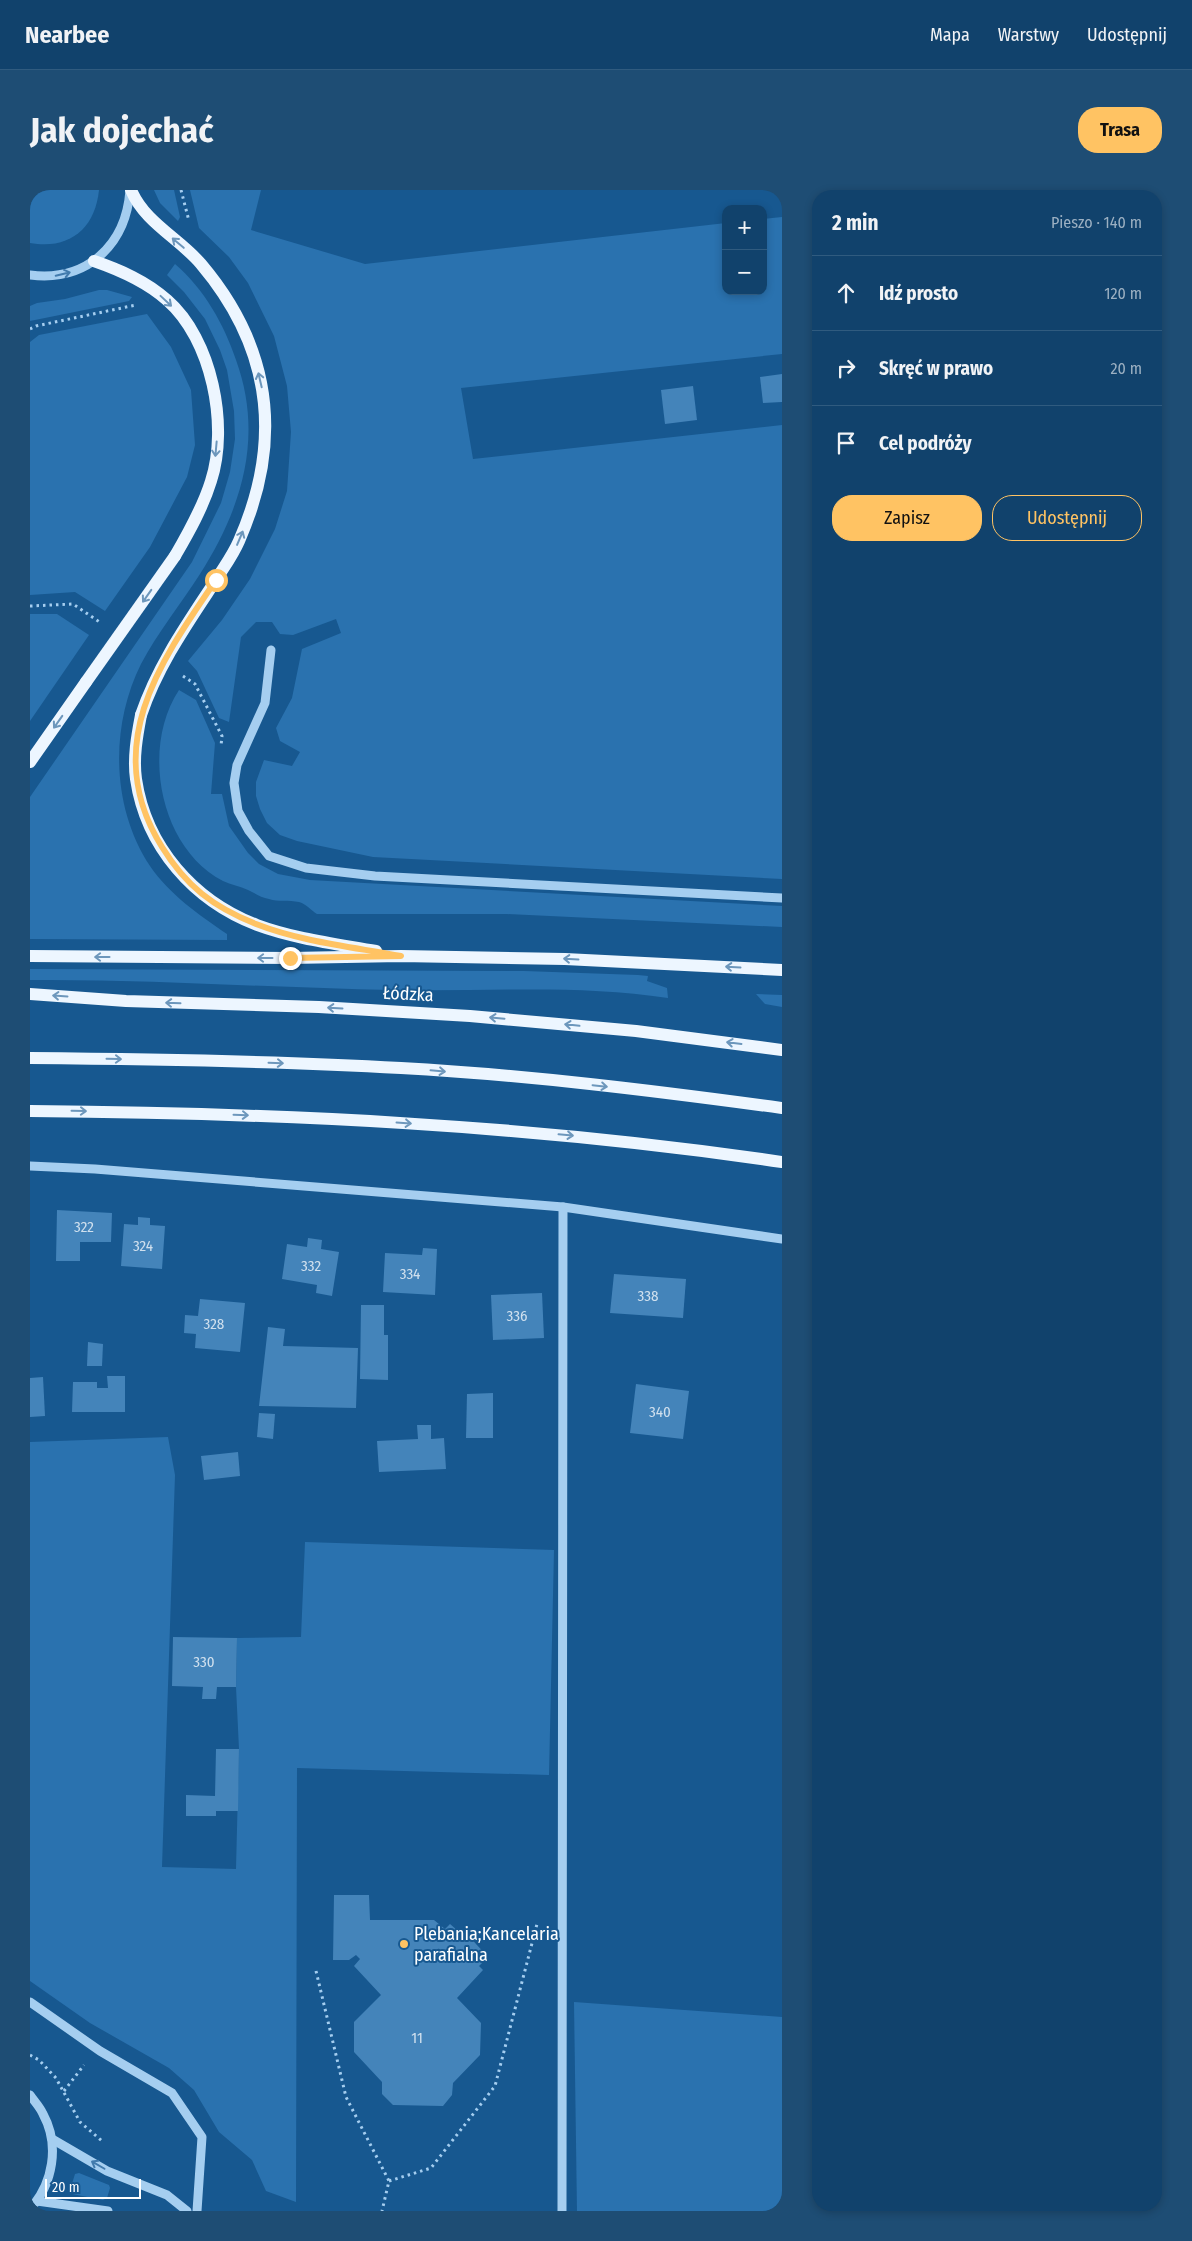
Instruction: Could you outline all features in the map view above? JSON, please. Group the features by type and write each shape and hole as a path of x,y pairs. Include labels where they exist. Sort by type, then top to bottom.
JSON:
{"main road":[{"path":"130,190 157,226 197,260 232,305 247,337 261,384 266,439 256,496 239,542 165,658 150,687 136,738 136,778 142,806 155,836 177,871 202,896 256,924 286,934 401,956"},
{"path":"30,762 175,556 203,503 212,479 218,425 214,388 208,363 197,340 168,301 124,271 94,261"},
{"path":"30,956 565,958 782,970"},
{"name":"Łódzka","path":"30,994 126,1001 319,1007 470,1016 636,1031 782,1050"},
{"path":"30,1058 243,1062 403,1068 587,1084 782,1108"},
{"path":"30,1111 291,1116 479,1127 604,1139 782,1162"}],"street":[{"path":"30,275 42,276 69,273 94,261 117,236 124,221 130,190"},
{"path":"272,650 265,703 237,765 234,783 238,812 249,831 269,856 306,868 376,876 782,898"},
{"path":"30,1166 95,1169 563,1207 782,1239"},
{"path":"562,2211 563,1207"},
{"path":"30,2002 96,2049 172,2093 202,2137 197,2211"},
{"path":"30,2094 44,2115 52,2140 52,2161 48,2182 30,2209"},
{"path":"52,2140 107,2171 166,2195 187,2211"},
{"path":"37,2201 108,2211"}],"path":[{"path":"181,190 189,221 185,227"},
{"path":"30,329 36,326 137,305 141,300"},
{"path":"30,606 72,604 101,623"},
{"path":"182,676 195,684 222,736 220,755"},
{"path":"389,2181 431,2168 495,2086 538,1924"},
{"path":"316,1971 346,2097 389,2181 382,2211"},
{"path":"64,2091 96,2049"},
{"path":"30,2055 39,2060 64,2091 80,2122 103,2142"}],"shaded area":[{"path":"30,190 99,190 92,216 78,234 68,240 44,244 30,243"},
{"path":"154,190 174,190 180,217 178,221 160,203"},
{"path":"190,190 261,190 251,230 365,264 722,223 722,295 767,295 767,219 782,217 782,354 461,388 473,459 782,425 782,879 373,857 297,841 280,835 267,823 256,796 256,782 264,760 292,766 300,752 280,741 276,728 292,698 302,649 341,633 336,619 293,635 280,634 272,622 256,622 241,637 229,722 219,718 197,671 188,661 222,620 250,579 275,529 287,491 291,432 287,386 274,336 248,283 229,257 199,228"},
{"path":"175,264 204,296 219,320 231,347 244,389 248,417 248,444 237,498 227,524 200,574 148,652 131,688 124,713 119,766 122,793 128,818 137,843 150,866 175,895 195,912 227,934 227,940 30,939 30,797 192,562 221,503 230,472 235,439 234,411 227,370 205,319 184,292 167,275"},
{"path":"99,290 107,290 132,297 129,301 30,321 30,306"},
{"path":"147,314 171,347 191,390 195,445 187,477 150,547 105,611 75,592 30,595 30,342 39,335"},
{"path":"30,614 57,614 89,635 30,721"},
{"path":"179,690 196,700 215,743 211,794 222,794 229,826 248,853 259,864 278,874 310,880 782,906 782,927 507,914 317,914 306,905 295,901 263,898 223,881 201,866 184,845 171,821 163,794 159,767 161,739 167,713"},
{"path":"30,969 524,971 638,975 648,976 647,981 667,988 668,998 600,991 565,990 393,990 121,981 30,980"},
{"path":"756,994 782,995 782,1007 765,1004"},
{"path":"168,1437 175,1475 162,1867 236,1869 239,1749 236,1687 237,1638 301,1637 305,1542 554,1550 549,1775 297,1768 296,2202 266,2191 252,2160 219,2132 194,2090 169,2068 90,2023 30,1981 30,1442"},
{"path":"574,2002 782,2017 782,2211 577,2211"},
{"path":"79,2173 109,2185 107,2198 103,2200 72,2194 70,2190 75,2174"}],"building":[{"path":"782,374 782,402 763,403 760,377"},
{"path":"693,386 697,420 665,424 661,390"},
{"path":"57,1210 112,1213 111,1242 80,1242 80,1261 56,1261"},
{"path":"138,1217 150,1218 150,1225 165,1226 162,1269 121,1266 124,1224 138,1225"},
{"path":"308,1238 322,1240 321,1249 339,1252 332,1296 316,1293 317,1285 282,1279 287,1244 307,1247"},
{"path":"423,1248 437,1249 435,1295 383,1292 385,1253 422,1255"},
{"path":"614,1274 686,1279 683,1318 610,1313"},
{"path":"542,1293 544,1338 493,1340 491,1295"},
{"path":"200,1299 245,1303 240,1352 195,1348 196,1334 184,1333 185,1315 198,1316"},
{"path":"361,1305 384,1305 384,1335 388,1335 388,1380 360,1379"},
{"path":"268,1327 285,1329 283,1346 358,1348 356,1408 259,1406"},
{"path":"88,1342 103,1344 102,1366 87,1366"},
{"path":"107,1376 125,1376 125,1412 72,1412 73,1382 97,1382 97,1388 108,1388"},
{"path":"43,1377 45,1416 30,1417 30,1378"},
{"path":"636,1384 689,1391 683,1439 630,1433"},
{"path":"493,1393 493,1438 466,1438 467,1394"},
{"path":"259,1413 275,1414 273,1439 257,1437"},
{"path":"417,1425 431,1425 431,1439 444,1438 446,1469 379,1472 377,1441 418,1439"},
{"path":"238,1452 240,1476 204,1480 201,1456"},
{"path":"173,1637 237,1638 236,1687 217,1687 216,1699 202,1699 203,1687 172,1686"},
{"path":"216,1749 239,1749 238,1811 216,1811 216,1816 186,1816 186,1795 215,1796"},
{"path":"334,1895 369,1895 370,1920 434,1920 445,1929 450,1924 458,1931 465,1932 488,1957 479,1966 483,1970 457,1998 481,2023 480,2055 453,2083 452,2095 443,2106 393,2105 382,2094 382,2082 354,2052 354,2022 381,1995 354,1966 360,1959 356,1955 349,1960 333,1960"}],"place":[{"name":"Plebania;Kancelaria parafialna","path":"404,1944"}],"route":[{"path":"216,580 165,658 150,687 136,738 136,778 142,806 155,836 177,871 202,896 229,912 286,934 401,956 290,958"}]}
